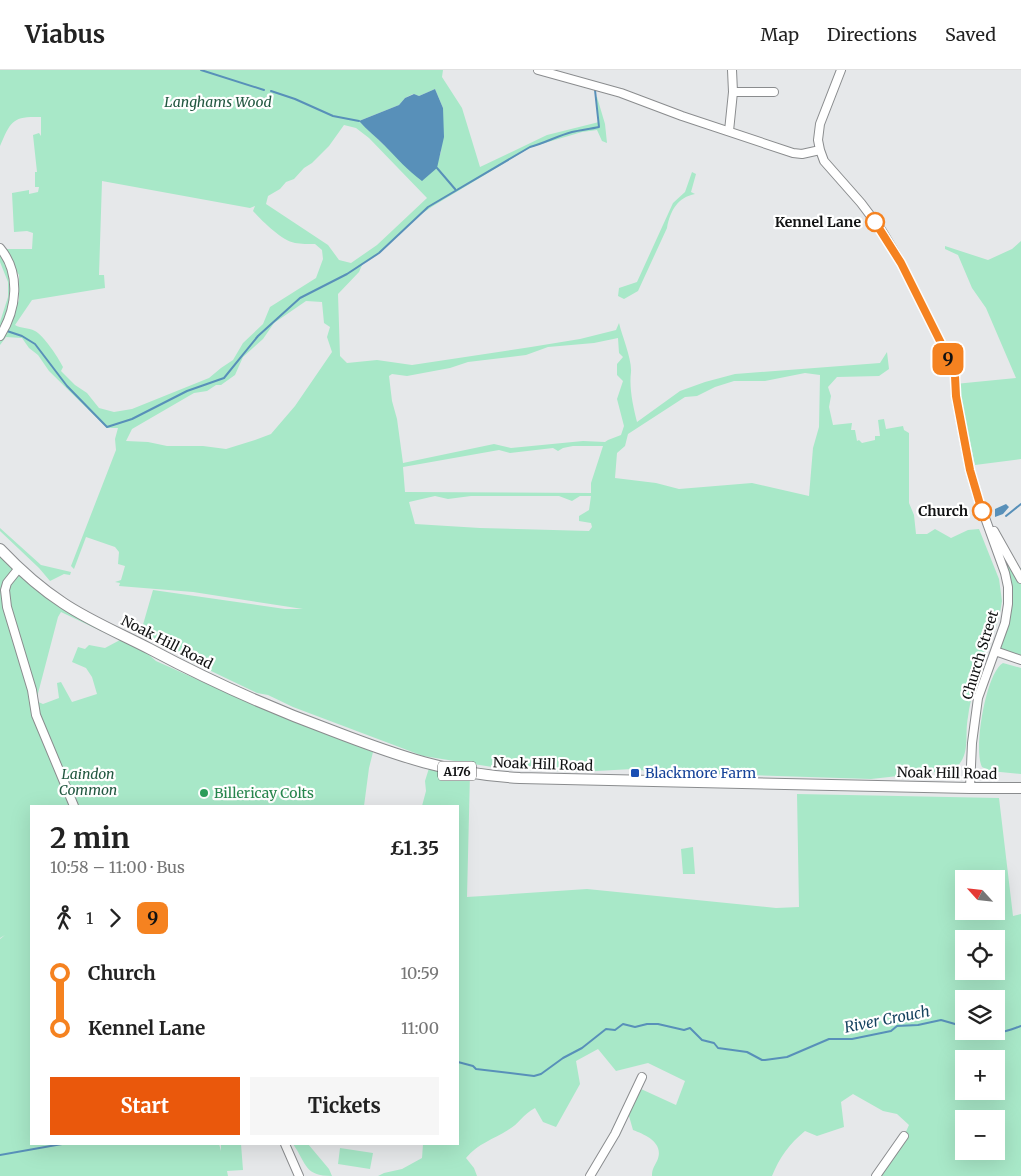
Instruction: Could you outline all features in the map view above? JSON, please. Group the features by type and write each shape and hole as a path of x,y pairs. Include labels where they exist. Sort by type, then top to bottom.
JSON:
{"main road":[{"name":"Noak Hill Road","path":"0,549 19,568 64,604 192,671 284,713 425,764 471,774 520,778 1021,788"}],"street":[{"path":"538,70 555,72 793,153 802,154 820,150 818,140 820,124 841,70"},
{"path":"729,131 734,92 732,70"},
{"path":"734,92 774,92"},
{"name":"Church Street","path":"820,150 824,161 861,203 882,231 901,263 945,351 955,376 956,396 970,470 1005,573 1008,587 1005,623 978,698 972,743 970,788"},
{"path":"0,248 7,256 14,280 14,297 10,317 0,336"},
{"path":"986,520 1021,579"},
{"path":"19,568 7,584 5,590 7,607 32,690 36,715 74,805"},
{"path":"995,651 1021,660"},
{"path":"590,1176 615,1134 642,1077"},
{"path":"876,1176 904,1136"},
{"path":"285,1145 299,1176"}],"green space":[{"name":"Langhams Wood","path":"0,70 443,70 442,77 462,108 480,167 547,135 599,122 597,97 605,124 607,143 602,141 597,130 582,132 531,147 417,217 379,253 363,263 359,272 338,294 340,356 347,363 377,360 412,365 580,339 616,330 619,323 630,361 631,391 637,422 680,391 705,382 735,374 880,363 887,352 889,369 879,376 837,377 828,387 831,396 829,407 833,425 852,423 851,430 855,430 857,441 859,440 862,443 875,440 875,436 880,436 878,420 884,419 886,429 903,426 904,430 909,433 909,503 914,515 916,534 927,534 935,529 951,538 968,530 979,529 999,579 1002,601 1000,613 970,703 963,759 953,770 871,779 656,772 632,769 579,772 505,769 423,756 293,707 268,695 257,693 186,659 172,647 140,635 153,590 285,609 303,609 193,592 119,586 120,583 115,582 121,580 125,566 118,564 119,552 115,547 86,537 74,569 71,566 116,450 115,439 118,428 107,428 49,371 38,355 29,348 22,338 6,337 0,345 0,341 5,334 19,300 19,275 1,249 32,249 33,233 27,231 14,232 12,193 29,190 29,194 38,192 39,187 35,187 35,172 37,172 33,135 39,133 41,136 41,117 18,119 10,126 0,146","holes":["435,89 443,108 441,152 438,160 385,146 359,121 399,105 405,98 413,94 419,96","344,125 356,128 369,138 427,198 377,245 351,263 339,260 328,245 266,204 268,196 280,189 286,182 294,179 304,168 312,163 329,146","102,181 250,208 255,206 253,211 278,235 295,243 315,244 322,250 323,259 316,278 270,307 263,324 243,343 233,360 209,378 132,409 114,412 99,408 87,393 75,385 61,371 63,367 58,358 39,334 15,325 32,300 105,288 104,275 99,275","306,301 322,302 324,323 330,327 327,337 332,352 295,406 271,434 226,449 203,446 167,446 148,442 126,441 132,429 194,393 207,391 216,385 221,385 235,375 243,357 263,339 274,323","618,338 619,353 623,357 617,364 617,375 623,381 617,399 624,426 621,435 605,442 583,441 511,448 494,444 403,463 389,376 392,374 407,376 450,368 468,362 526,355 548,347 594,343","805,373 820,375 819,427 813,448 809,496 752,483 679,489 656,483 615,478 617,453 625,446 628,434 685,397 697,396 715,387 734,381 765,381","573,446 603,446 591,483 591,493 405,492 403,467 499,450 510,453 553,448 558,451","435,496 448,499 471,496 559,496 572,501 580,496 591,496 589,510 579,516 579,521 591,523 592,527 589,531 415,524 409,502"]},
{"path":"692,172 696,174 691,192 695,194 679,202 670,216 667,228 638,291 624,299 618,296 619,288 637,282 673,203 685,192"},
{"path":"1021,241 1021,459 975,465 960,395 955,384 1016,378 986,308 972,288 958,255 945,249 945,246 988,260 1012,249"},
{"path":"0,250 9,267 14,297 0,336 0,322 8,297 8,282 0,262"},
{"path":"989,523 1018,568 1021,568 1021,660 995,651 1005,623 1008,587"},
{"path":"0,528 41,565 71,572 70,575 64,574 50,581 0,531"},
{"name":"Laindon Common","path":"0,549 19,568 142,649 156,661 270,712 373,752 364,805 30,805 30,1145 219,1145 221,1151 221,1145 241,1145 243,1170 227,1171 228,1176 0,1176 0,939 5,935 0,938","holes":["61,612 120,640 105,648 89,645 85,649 78,647 72,662 86,668 92,677 97,694 72,702 61,682 57,683 59,698 43,704 36,701 58,617"]},
{"path":"1003,663 1021,668 1021,774 990,771 982,767 980,758 980,729 987,695 997,669"},
{"path":"430,765 470,773 467,897 587,889 776,908 799,907 797,794 999,798 1013,916 1021,914 1021,1176 876,1176 904,1136 909,1125 897,1114 883,1111 853,1094 841,1102 844,1127 817,1136 805,1131 786,1151 772,1176 652,1176 659,1155 658,1149 648,1137 633,1130 627,1109 641,1089 676,1105 685,1081 648,1063 616,1071 598,1049 576,1061 580,1084 556,1127 543,1122 535,1108 531,1110 512,1128 480,1145 470,1153 466,1158 474,1168 477,1176 378,1176 402,1169 422,1158 423,1145 459,1145 459,805 422,805 426,791 425,781"},
{"path":"693,847 695,874 683,874 681,849"},
{"path":"294,1145 309,1145 329,1169 332,1176 316,1174 307,1168"},
{"path":"340,1148 373,1153 370,1169 338,1164"}],"water":[{"path":"435,89 443,108 444,137 437,168 422,181 359,121 399,105 405,98 414,94 419,96"},
{"path":"1006,504 1009,507 1003,514 995,517 995,509"}],"waterway":[{"path":"201,70 264,90"},
{"path":"7,331 22,336 35,344 67,386 107,427 132,419 187,391 224,378 258,336 300,298 347,274 379,253 428,207 530,147 572,132 599,127 595,90"},
{"path":"271,91 295,99 333,116 359,121"},
{"path":"437,168 455,189"},
{"path":"1006,516 1021,504"},
{"name":"River Crouch","path":"459,1062 473,1066 476,1069 534,1076 541,1074 563,1058 582,1048 606,1029 615,1030 623,1024 635,1027 658,1024 684,1030 690,1028 702,1040 714,1043 718,1048 747,1052 762,1060 787,1057 829,1039 852,1039 891,1031 897,1026 918,1025 941,1020 955,1024"},
{"name":"River Crouch","path":"1005,1031 1021,1026"},
{"name":"River Crouch","path":"0,1155 56,1145"}],"bus line":[{"name":"9","path":"875,222 901,263 945,351 955,376 956,396 970,470 982,511"}],"place":[{"name":"Kennel Lane","path":"875,222"},
{"name":"Church","path":"982,511"},
{"name":"Blackmore Farm","path":"635,773"},
{"name":"Billericay Colts","path":"204,793"}]}
